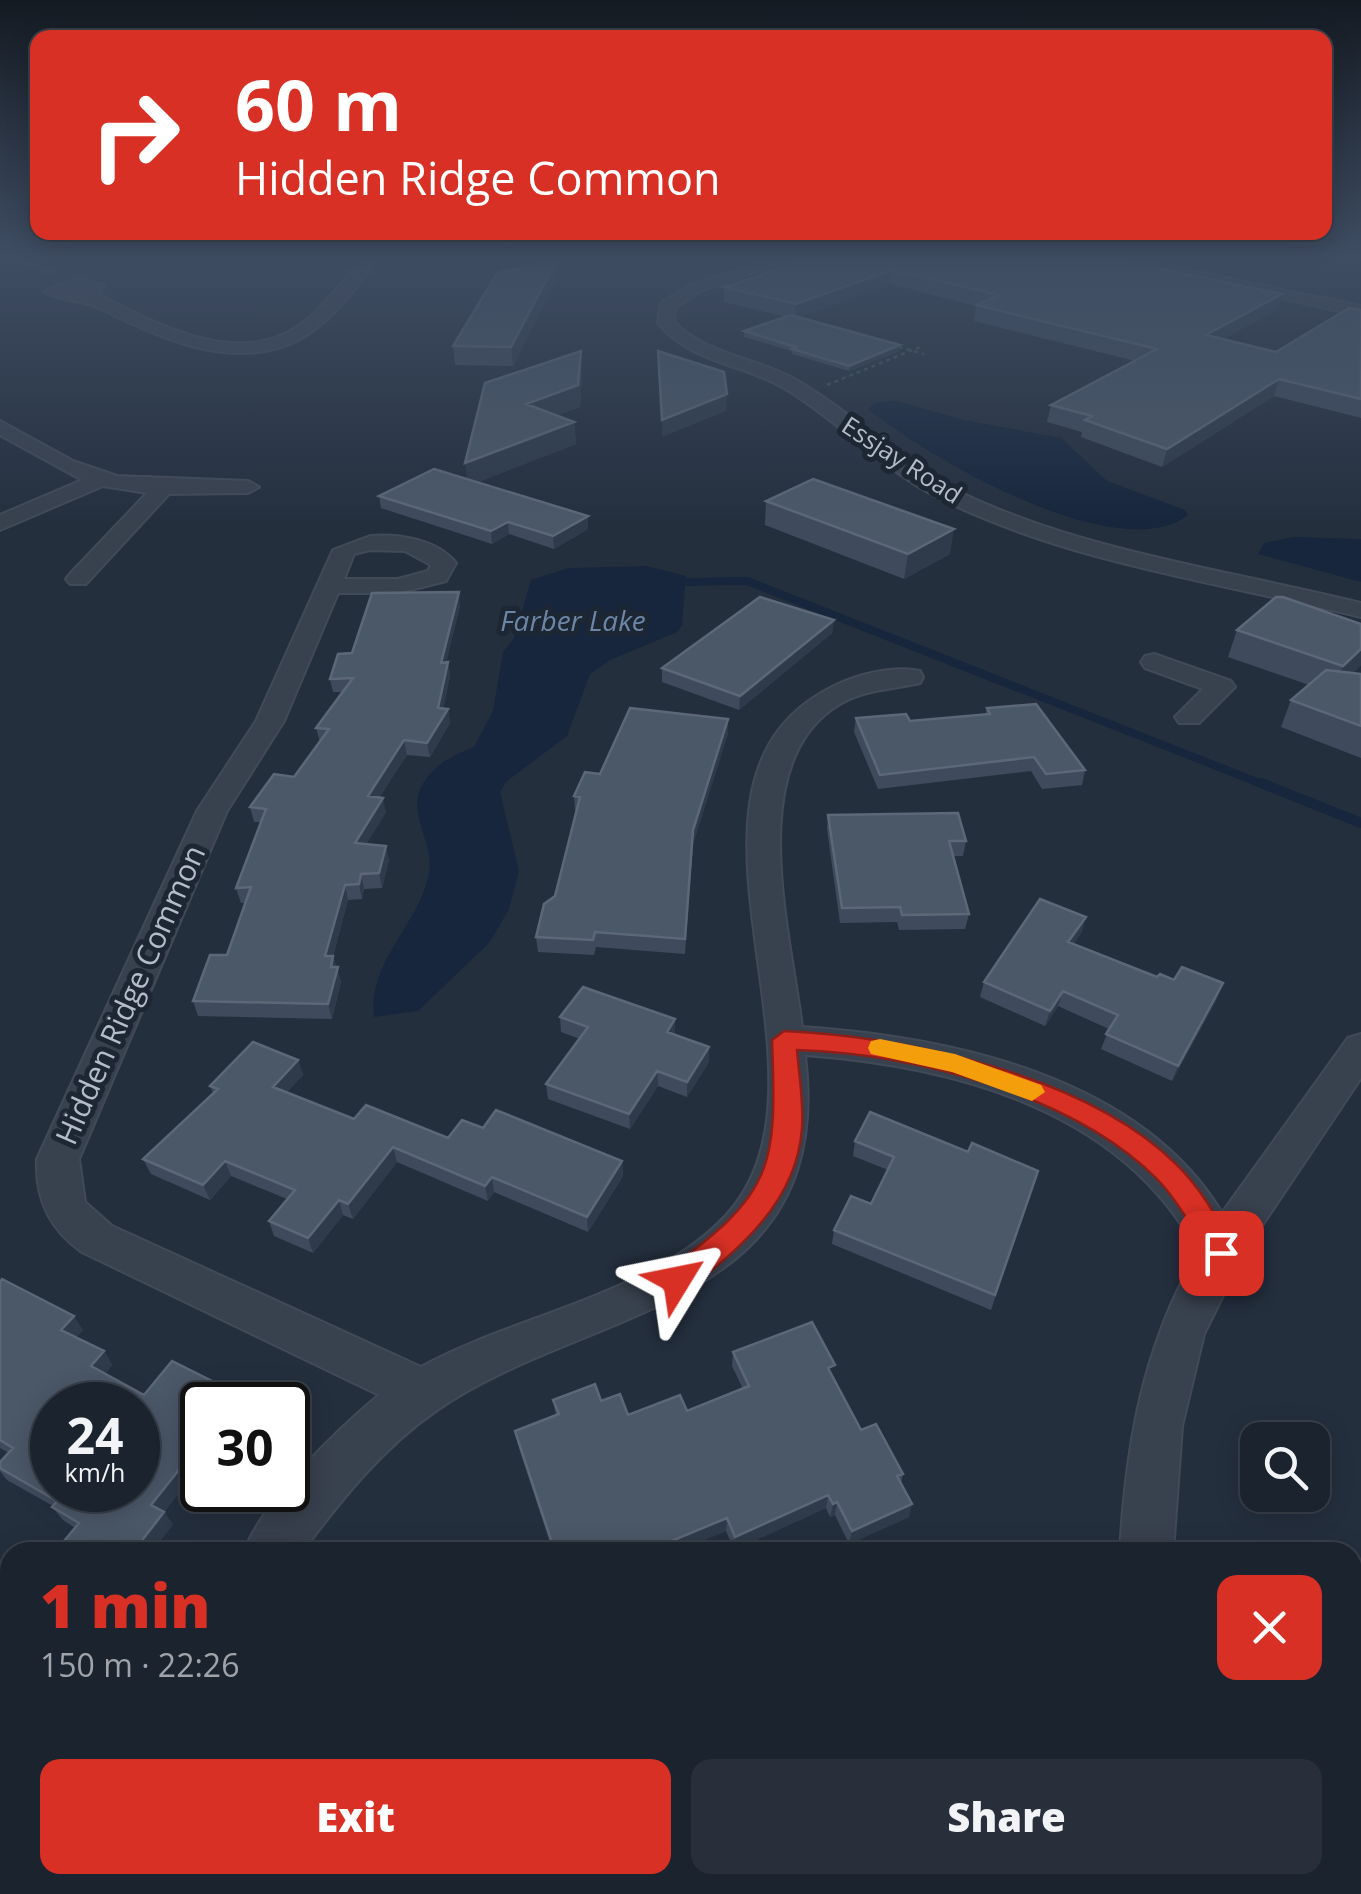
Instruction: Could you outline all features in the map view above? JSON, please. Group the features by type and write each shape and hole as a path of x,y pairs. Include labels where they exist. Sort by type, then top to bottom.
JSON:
{"street":[{"name":"Essjay Road","path":"698,346 793,386 949,495 1076,542 1361,610"},
{"path":"0,427 48,456 101,479 164,488 248,486"},
{"path":"0,523 101,479"},
{"path":"78,579 164,488"},
{"name":"Hidden Ridge Common","path":"329,586 270,721 223,790 122,1008 58,1159 56,1183 63,1208 96,1239 422,1392"},
{"path":"1154,662 1222,687 1189,717"},
{"path":"278,1542 321,1484 370,1434 422,1392 480,1358 658,1290 696,1269 734,1238 762,1201 780,1165 789,1129 762,823 764,792 773,763 804,718 826,698 867,682 910,678"},
{"path":"784,1040 879,1048 955,1064 1088,1114 1127,1138 1167,1172 1196,1207 1221,1253"},
{"path":"1147,1542 1154,1443 1170,1370 1192,1308 1221,1253 1361,1048"}],"path":[{"path":"897,346 924,354"},
{"path":"821,388 920,347"},
{"path":"872,362 878,364"}],"water":[{"path":"897,401 964,420 1061,438 1107,481 1185,510 1188,515 1157,528 1117,528 1072,518 1024,500 933,453 868,409 874,403"},
{"path":"1293,537 1361,539 1361,582 1258,554 1264,543"},
{"name":"Farber Lake","path":"646,566 686,576 682,625 677,632 610,660 590,674 567,736 507,781 500,792 519,871 509,909 490,942 418,1011 374,1017 378,978 416,909 429,873 428,850 418,816 419,793 440,765 474,747 493,711 503,652 514,638 531,580 568,568"}],"building":[{"path":"897,346 849,366 792,349"},
{"path":"1146,346 1253,346 1276,352 1285,346 1361,346 1361,399 1279,379 1167,449 1085,420 1092,416 1051,405 1157,349"},
{"path":"581,351 578,385 526,404 574,422 465,463 485,383"},
{"path":"658,351 724,372 727,394 662,420"},
{"path":"434,469 588,516 553,536 508,522 491,531 379,496"},
{"path":"813,479 954,529 908,554 766,501"},
{"path":"459,592 441,663 448,662 438,708 448,709 427,743 404,740 368,796 383,798 355,843 386,846 379,873 361,874 359,884 345,885 325,956 333,956 331,967 338,967 328,1004 193,1001 210,955 227,955 251,887 236,888 266,809 250,807 274,774 294,777 329,729 316,728 353,678 330,679 338,654 352,653 372,593"},
{"path":"760,597 834,620 740,696 662,668"},
{"path":"1276,597 1361,624 1361,649 1343,666 1237,630"},
{"path":"1326,670 1361,674 1361,726 1291,700"},
{"path":"1036,704 1085,770 1046,774 1034,757 880,775 856,718 906,714 910,721 990,714 987,708"},
{"path":"630,708 728,719 693,830 685,939 595,932 593,940 536,937 544,904 555,896 580,797 574,796 585,772 600,774"},
{"path":"958,813 966,841 949,841 969,914 902,915 900,907 842,908 828,815"},
{"path":"1040,899 1086,917 1068,942 1157,977 1160,974 1174,980 1182,967 1223,983 1178,1066 1106,1034 1118,1015 1063,991 1050,1011 984,982"},
{"path":"583,987 675,1019 667,1032 709,1047 687,1082 657,1071 629,1114 546,1084 588,1027 560,1017"},
{"path":"253,1042 298,1060 273,1087 354,1119 366,1105 448,1138 462,1120 483,1128 496,1110 622,1161 587,1217 492,1177 485,1186 393,1147 348,1204 339,1200 308,1238 269,1221 295,1190 225,1161 203,1185 143,1159 218,1089 210,1086"},
{"path":"870,1112 968,1152 972,1143 1038,1171 995,1295 834,1230 851,1196 871,1204 894,1157 855,1141"},
{"path":"2,1279 74,1316 61,1330 104,1351 91,1366 120,1382 30,1382 30,1485 0,1468 0,1462 13,1448 0,1440"},
{"path":"812,1322 835,1365 828,1368 861,1430 876,1424 903,1474 897,1476 912,1504 852,1531 837,1502 833,1504 828,1495 735,1537 727,1518 669,1542 552,1542 515,1431 559,1414 553,1400 595,1384 601,1401 620,1394 628,1415 680,1395 687,1411 749,1386 733,1352"},
{"path":"172,1361 214,1382 180,1382 180,1468 160,1494 160,1382 155,1382"},
{"path":"60,1512 164,1512 141,1542 63,1542 79,1523"}],"waterway":[{"path":"685,582 747,581 1267,786"},
{"path":"1261,783 1361,823"}],"slow traffic":[{"path":"880,1048 955,1064 1032,1092"}],"route":[{"path":"677,1280 734,1238 762,1201 780,1165 789,1129 784,1040 898,1050 955,1064 1088,1114 1127,1138 1167,1172 1196,1207 1221,1253"}]}
